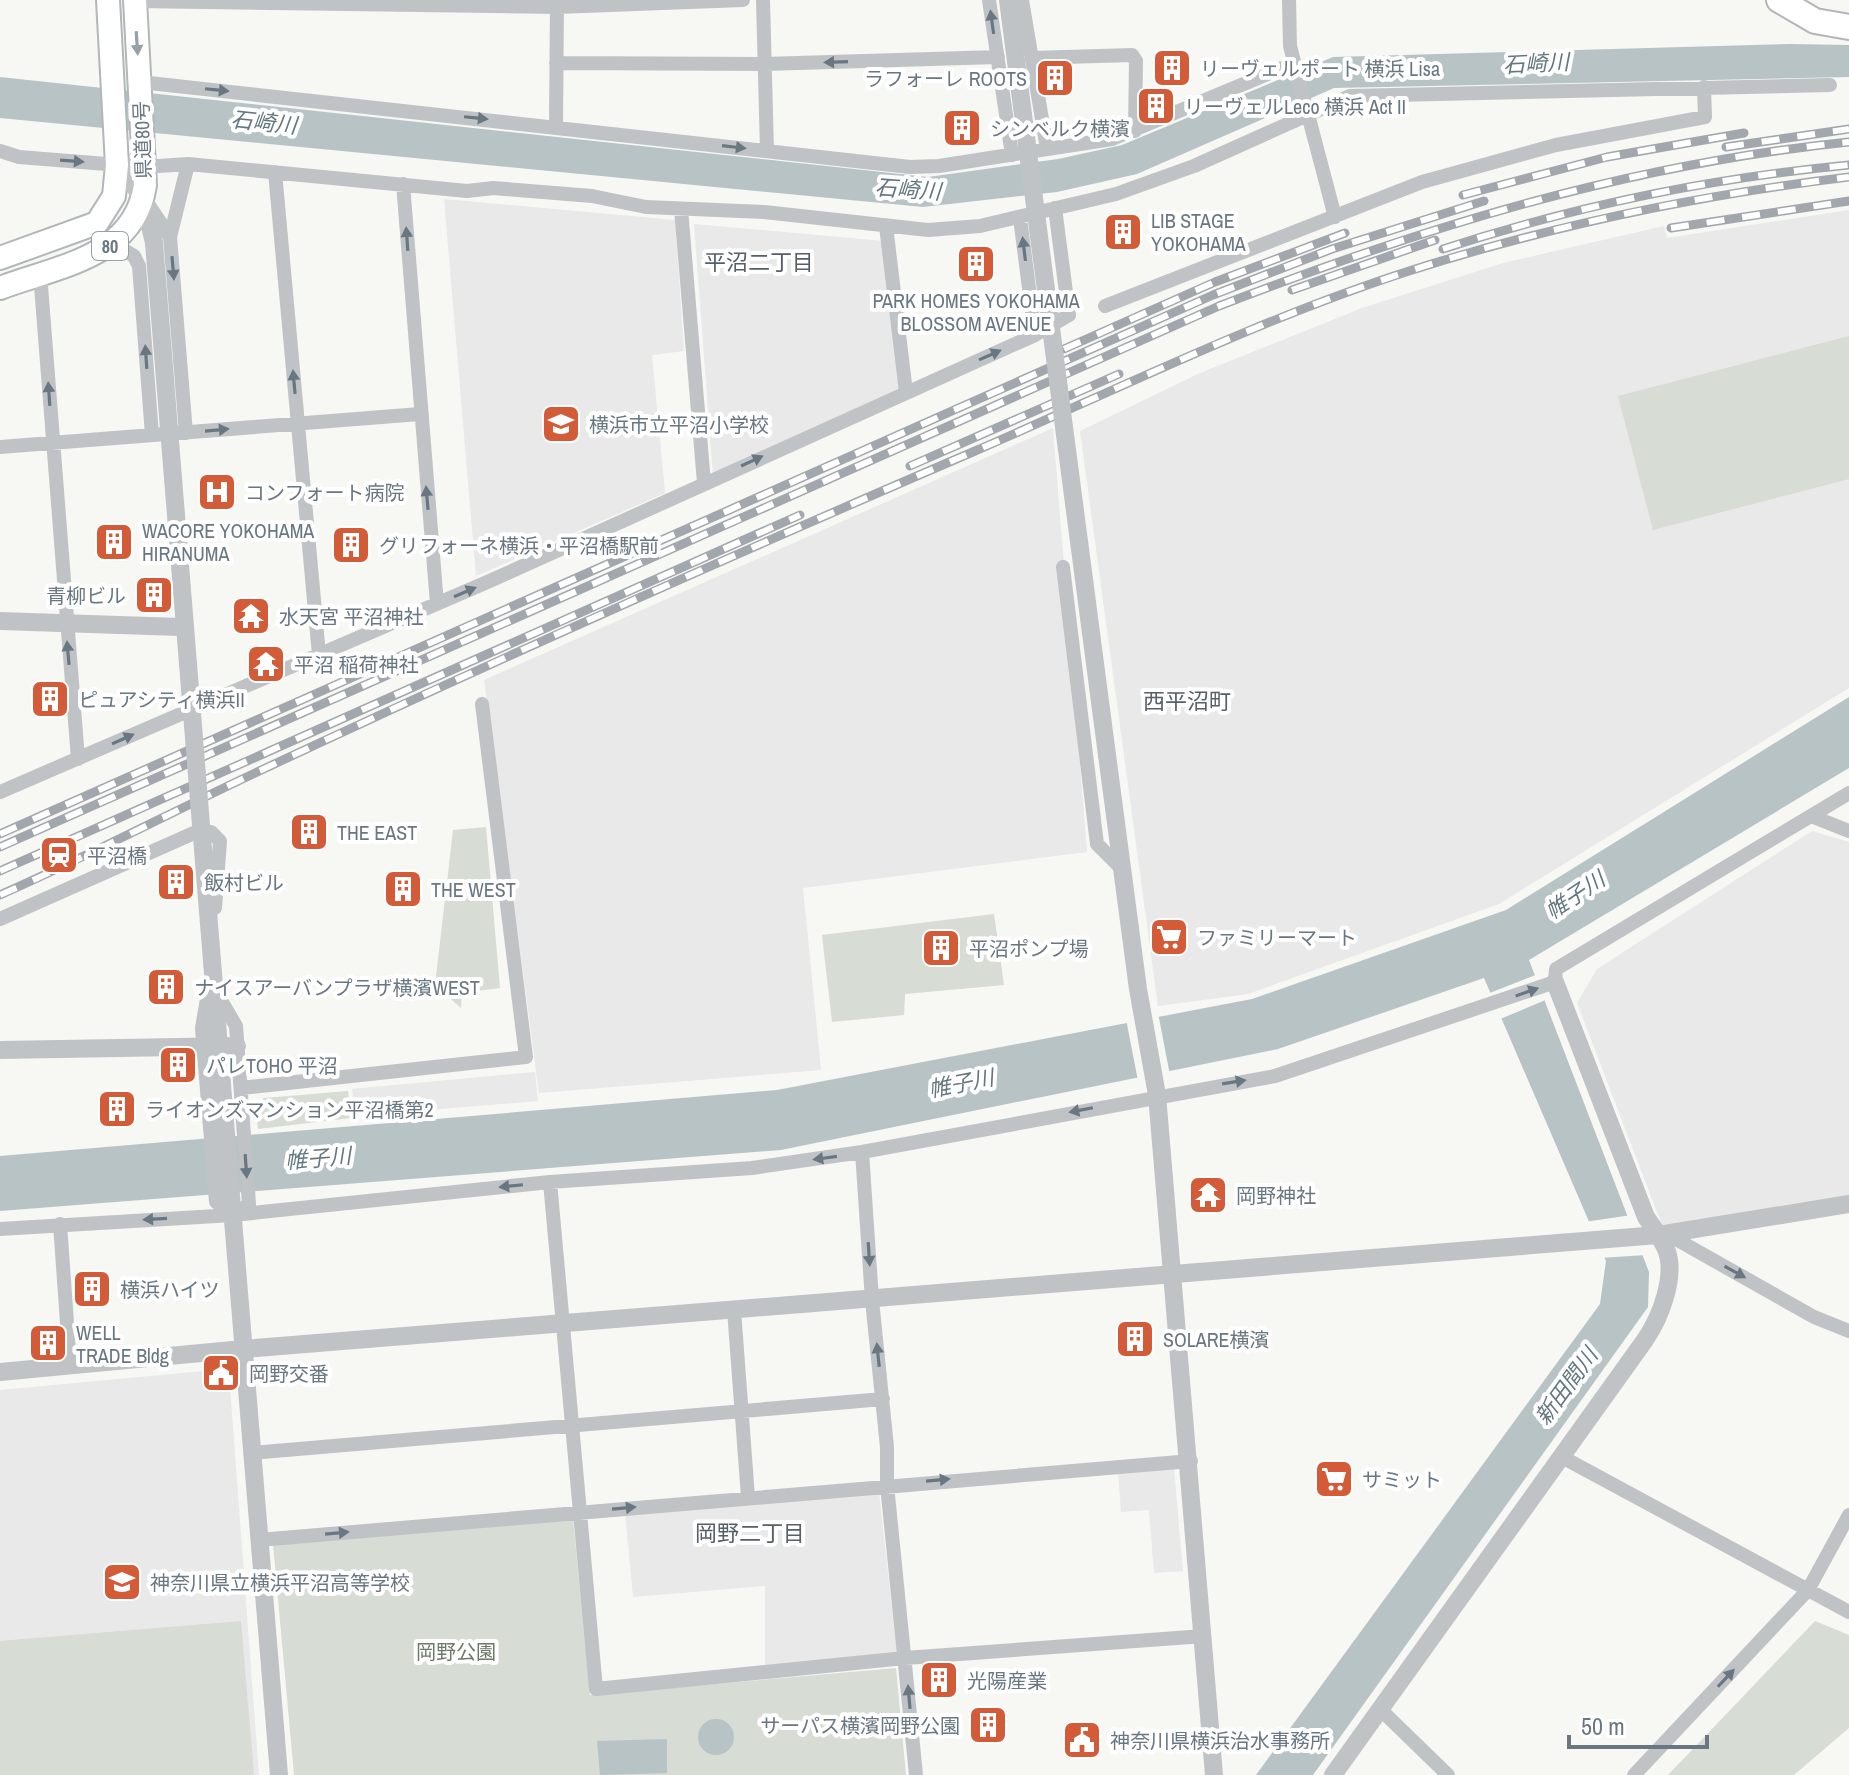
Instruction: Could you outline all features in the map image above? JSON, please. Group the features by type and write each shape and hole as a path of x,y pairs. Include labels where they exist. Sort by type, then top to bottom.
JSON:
{"highway":[{"path":"1779,0 1815,21 1849,27"}],"main road":[{"name":"県道80号","path":"0,258 97,223 114,196 117,165 108,0"},
{"name":"県道80号","path":"114,244 127,232 143,197 135,0"},
{"name":"80","path":"0,288 114,244"}],"street":[{"path":"135,0 557,3 743,0"},
{"path":"763,0 767,151"},
{"path":"989,0 1015,59 1047,149"},
{"path":"1008,0 1122,869 1157,1091 1191,1461 1214,1775"},
{"path":"1012,155 1015,59 1022,0"},
{"path":"1289,0 1290,46 1335,217"},
{"path":"556,127 557,3"},
{"path":"556,63 764,64 1132,55 1136,61 1135,131"},
{"path":"140,84 910,167 1012,155 1030,157 1047,149 1082,145 1135,131 1295,67"},
{"path":"0,151 19,157 117,165 188,164 403,184 592,196 681,209 764,212 928,230 980,226 1116,194 1194,166 1306,110 1350,96 1830,85"},
{"path":"1105,306 1422,182 1556,145 1705,117 1704,87"},
{"path":"1030,157 1037,213"},
{"path":"188,164 162,240 169,434 192,709"},
{"path":"117,165 143,197 162,240 227,1205 243,1349 279,1775"},
{"path":"275,172 319,655"},
{"path":"403,184 437,604"},
{"path":"0,792 437,604 1035,335 1069,315 1055,208"},
{"path":"681,209 704,483"},
{"path":"1020,218 1035,335"},
{"path":"886,226 906,392"},
{"path":"114,244 134,256 139,266 169,434"},
{"path":"40,273 78,759"},
{"path":"0,447 420,414"},
{"path":"1063,567 1097,844 1122,869"},
{"path":"0,621 186,629"},
{"path":"241,1088 526,1057 482,704"},
{"path":"1333,1775 1656,1323 1668,1268 1668,1252 1646,1217 1555,982 1556,969 1849,793"},
{"path":"1811,816 1849,831"},
{"path":"0,919 194,833 211,832 220,841 215,896 222,1002 236,1026 249,1204 227,1205"},
{"path":"194,833 208,1004 202,1025 210,1130 227,1205"},
{"path":"0,1229 227,1205 752,1168 862,1152 1157,1091 1275,1076 1555,982"},
{"path":"0,1050 237,1046"},
{"path":"862,1152 872,1300 883,1399 887,1485 916,1775"},
{"path":"550,1182 596,1689 905,1658 1204,1636"},
{"path":"0,1372 243,1349 1655,1235 1849,1204"},
{"path":"60,1224 70,1365"},
{"path":"1655,1235 1814,1317 1849,1331"},
{"path":"734,1310 748,1497"},
{"path":"252,1453 883,1399"},
{"path":"1562,1457 1849,1612"},
{"path":"259,1540 1191,1461"},
{"path":"1634,1775 1808,1590 1849,1515"},
{"path":"1381,1710 1448,1775"}],"shaded area":[{"name":"横浜市立平沼小学校","path":"444,199 675,220 684,351 652,355 665,493 476,576"},
{"path":"1849,210 1849,688 1499,904 1248,994 1158,1006 1080,431 1200,373 1362,308 1503,263 1664,226 1667,238"},
{"path":"694,224 884,241 901,389 713,476"},
{"path":"1053,428 1087,852 803,888 821,1070 539,1093 484,680"},
{"path":"1812,831 1849,842 1849,1196 1662,1225 1577,1003 1597,969"},
{"path":"535,1072 538,1101 356,1116 352,1089"},
{"name":"神奈川県立横浜平沼高等学校","path":"204,1371 206,1390 230,1387 259,1775 0,1775 0,1390"},
{"path":"1174,1468 1183,1571 1154,1573 1149,1510 1121,1512 1118,1472"},
{"path":"879,1492 897,1654 765,1667 765,1586 633,1597 625,1512"}],"green space":[{"path":"1849,336 1849,479 1653,530 1618,396"},
{"path":"486,827 500,988 462,993 461,1008 435,985 453,830"},
{"path":"994,914 1004,985 905,994 904,1015 832,1022 822,935"},
{"path":"348,1091 351,1118 258,1129 255,1104 264,1098"},
{"name":"岡野公園","path":"573,1518 590,1695 896,1668 906,1775 294,1775 273,1544"},
{"path":"241,1621 254,1775 0,1775 0,1641"},
{"path":"1815,1621 1849,1635 1849,1728 1794,1775 1668,1775"}],"water":[{"name":"石崎川","path":"1849,45 1849,77 1334,88 1137,174 1057,192 923,207 0,118 0,77 928,177 1058,159 1122,145 1333,57"},
{"path":"1849,697 1849,768 1529,960 1649,1272 1648,1307 1313,1775 1256,1775 1600,1304 1606,1261 1484,978 1278,1049 781,1150 0,1211 0,1156 777,1090 1252,999 1506,910"},
{"path":"716,1719 729,1724 734,1737 729,1750 716,1755 703,1750 698,1737 703,1724"},
{"path":"667,1739 667,1773 600,1775 597,1741"}],"pier":[{"path":"1538,974 1548,999 1498,1020 1487,994"},
{"path":"1158,1013 1170,1075 1138,1081 1126,1019"},
{"path":"1632,1215 1646,1255 1600,1258 1584,1222"}],"railway":[{"path":"1726,147 1849,129"},
{"path":"1463,195 1607,157 1744,133"},
{"path":"0,847 1219,306 1373,250 1529,203 1687,166 1849,142"},
{"path":"1443,249 1543,220 1644,196 1746,178 1849,165"},
{"path":"0,895 522,650 1298,311 1409,271 1517,239 1682,203 1849,177"},
{"path":"0,834 1213,295 1332,249 1484,201"},
{"path":"1671,228 1849,201"},
{"path":"1064,349 1215,282 1345,233"},
{"path":"1292,290 1435,240"},
{"path":"910,466 1119,374"},
{"path":"0,871 800,515"}],"place":[{"name":"リーヴェルポート 横浜 Lisa","path":"1172,68"},
{"name":"ラフォーレ ROOTS","path":"1055,78"},
{"name":"リーヴェルLeco 横浜 Act II","path":"1156,106"},
{"name":"シンベルク横濱","path":"962,128"},
{"name":"LIB STAGE YOKOHAMA","path":"1123,232"},
{"name":"PARK HOMES YOKOHAMA BLOSSOM AVENUE","path":"976,264"},
{"name":"横浜市立平沼小学校","path":"561,424"},
{"name":"コンフォート病院","path":"217,492"},
{"name":"WACORE YOKOHAMA HIRANUMA","path":"114,542"},
{"name":"グリフォーネ横浜・平沼橋駅前","path":"351,545"},
{"name":"青柳ビル","path":"154,595"},
{"name":"水天宮 平沼神社","path":"251,616"},
{"name":"平沼 稲荷神社","path":"266,664"},
{"name":"ピュアシティ横浜II","path":"50,699"},
{"name":"THE EAST","path":"309,832"},
{"name":"平沼橋","path":"59,855"},
{"name":"飯村ビル","path":"176,882"},
{"name":"THE WEST","path":"403,889"},
{"name":"ファミリーマート","path":"1169,937"},
{"name":"平沼ポンプ場","path":"941,948"},
{"name":"ナイスアーバンプラザ横濱WEST","path":"166,987"},
{"name":"パレTOHO 平沼","path":"178,1065"},
{"name":"ライオンズマンション平沼橋第2","path":"117,1109"},
{"name":"岡野神社","path":"1208,1195"},
{"name":"横浜ハイツ","path":"92,1289"},
{"name":"SOLARE横濱","path":"1135,1339"},
{"name":"WELL TRADE Bldg","path":"48,1343"},
{"name":"岡野交番","path":"221,1373"},
{"name":"サミット","path":"1334,1479"},
{"name":"神奈川県立横浜平沼高等学校","path":"122,1582"},
{"name":"光陽産業","path":"939,1680"},
{"name":"サーパス横濱岡野公園","path":"988,1725"},
{"name":"神奈川県横浜治水事務所","path":"1082,1740"}],"district":[{"name":"平沼二丁目","path":"759,262"},
{"name":"西平沼町","path":"1187,701"},
{"name":"岡野二丁目","path":"750,1533"}],"water label":[{"name":"帷子川","path":"1575,895"},
{"name":"帷子川","path":"961,1083"},
{"name":"帷子川","path":"318,1158"},
{"name":"新田間川","path":"1566,1386"}]}
